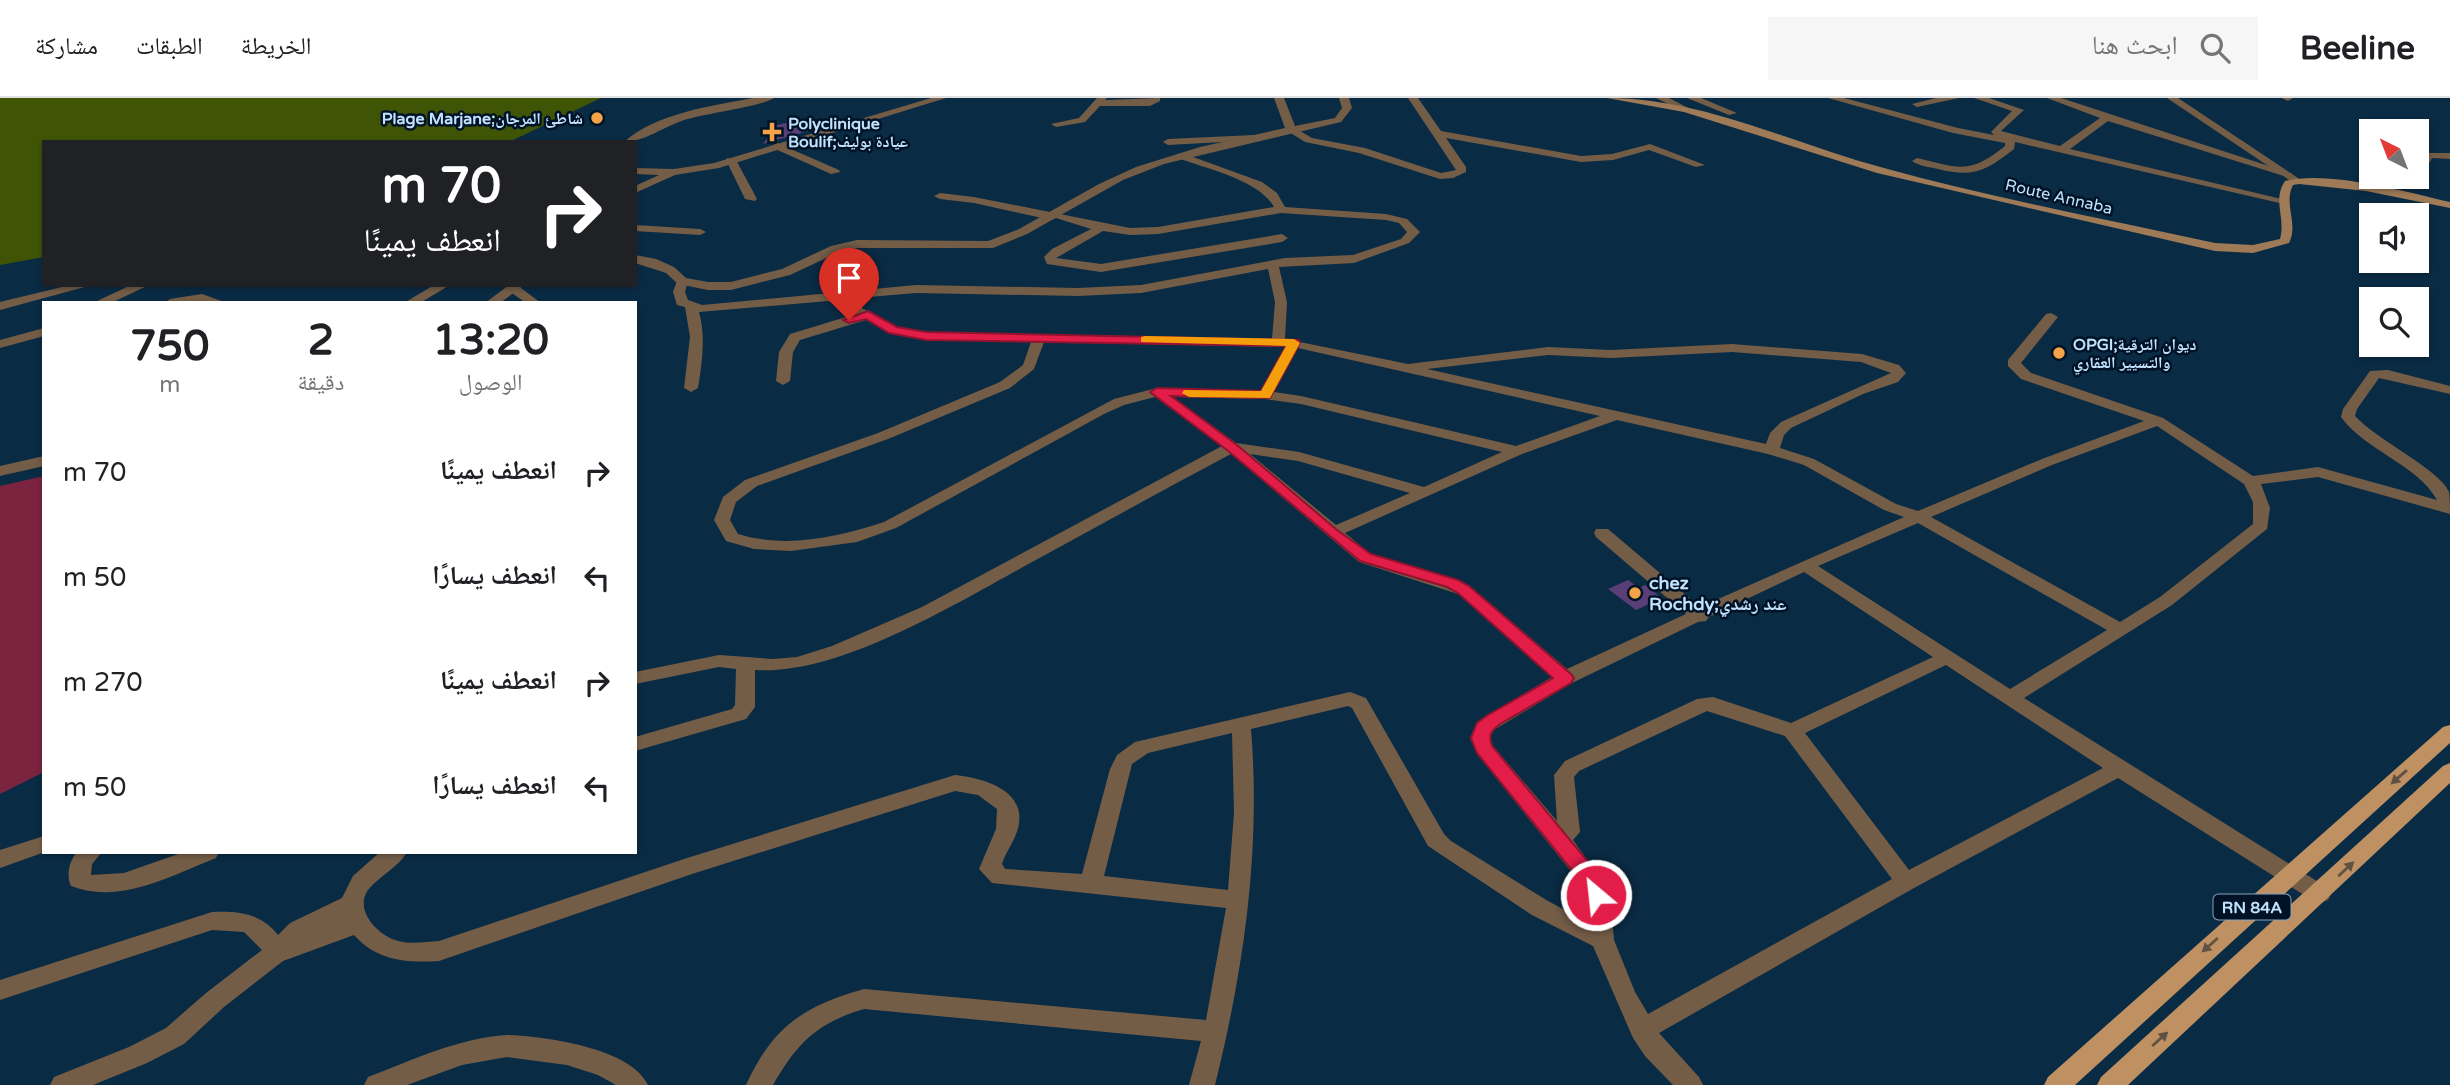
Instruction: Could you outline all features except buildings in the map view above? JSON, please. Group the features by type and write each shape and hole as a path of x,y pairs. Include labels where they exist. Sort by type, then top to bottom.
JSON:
{"main road":[{"name":"Route Annaba","path":"1612,98 1687,110 1881,171 2215,247 2253,249 2285,241 2289,228 2284,201"},
{"path":"2284,201 2292,177 2450,205"},
{"name":"RN 84A","path":"2057,1085 2450,732"},
{"name":"RN 84A","path":"2110,1085 2450,772"}],"street":[{"path":"632,140 647,130 677,118 769,98"},
{"path":"637,170 674,172 715,166 941,98"},
{"path":"1056,124 1082,120 1100,101 1150,103 1155,101 1155,98"},
{"path":"1279,98 1291,130 1308,140 1361,150 1440,176 1461,172 1461,167 1413,98"},
{"path":"637,259 670,270 682,281 708,286 731,286 786,272 835,249 857,244 989,245 1006,240 1054,216 1121,177 1182,156 1254,138 1325,125 1342,118 1347,108 1344,98"},
{"path":"1661,98 1687,110"},
{"path":"1692,98 1732,113"},
{"path":"1833,98 1957,131 2061,150 2284,201"},
{"path":"1917,104 1954,98"},
{"path":"1979,98 2019,110 1996,132 2015,141"},
{"path":"2052,98 2106,118 2292,177"},
{"path":"2172,98 2292,177"},
{"path":"2061,150 2106,118"},
{"path":"1437,133 1581,159 1606,158 1650,147 1700,164"},
{"path":"1168,142 1254,138"},
{"path":"1917,161 1976,169 1983,167 2015,141"},
{"path":"777,146 835,172"},
{"path":"2429,155 2450,156"},
{"path":"1182,156 1258,184 1273,195 1281,210"},
{"path":"731,160 751,199"},
{"path":"637,189 674,172"},
{"path":"2406,196 2410,189"},
{"path":"682,281 679,292 682,302 691,307 724,308 916,289 1107,292 1176,283 1272,264 1354,259 1405,241 1414,232 1403,221 1386,217 1281,210 1246,212 1158,231 1139,232 1101,228 974,200 940,196"},
{"path":"637,228 700,232"},
{"path":"1101,228 1056,252 1050,257 1051,261 1101,268 1282,238"},
{"path":"1272,264 1280,284 1283,315 1278,342"},
{"path":"0,300 55,287"},
{"path":"0,306 78,287"},
{"path":"104,301 138,287"},
{"path":"414,301 438,287"},
{"path":"494,301 516,287 534,301"},
{"path":"827,296 893,330 907,334 1294,343 1772,450 1809,462 1890,507 1917,516 2119,629"},
{"path":"183,301 202,298 213,301"},
{"path":"691,307 698,341 691,388"},
{"path":"783,381 786,352 795,337 868,315"},
{"path":"2010,698 2166,601 2261,526 2263,512 2260,493 2250,481 2158,421 2026,376 2018,370 2013,363 2051,317"},
{"path":"0,344 42,333"},
{"path":"1038,338 1034,363 1023,375 1005,385 883,436 751,483 729,500 722,520 732,537 754,544 791,546 851,538 890,525 1099,411 1119,402 1157,392 1265,395 1301,400 1517,450"},
{"path":"1265,395 1294,343"},
{"path":"1404,368 1548,351 1611,354 1732,348 1853,356 1880,362 1899,373 1893,379 1820,407 1786,425 1777,433 1772,450"},
{"path":"2450,390 2388,374 2375,374 2350,409 2348,417 2363,434 2436,484 2450,509"},
{"path":"1157,392 1232,447 1365,558 1464,590 1565,678"},
{"path":"1332,533 1517,450 1616,415"},
{"path":"1690,1085 1654,1048 1642,1030 1602,940 1600,909 1591,882 1559,838 1484,749 1480,738 1484,727 1565,678 1700,617 1805,565 2047,462 2158,421"},
{"path":"637,678 719,661 773,665 818,658 928,611 1232,447 1299,457 1422,491"},
{"path":"0,471 42,461"},
{"path":"2250,481 2318,472 2450,509"},
{"path":"1602,533 1700,617"},
{"path":"1805,565 2119,769 2320,894"},
{"path":"1792,731 1946,658"},
{"path":"637,743 739,714 745,706 746,663"},
{"path":"1091,884 1124,760 1142,747 1350,699 1359,703 1436,840 1443,847 1540,908 1602,940"},
{"path":"1559,838 1569,832 1564,775 1572,766 1703,704 1713,704 1792,731 1906,882"},
{"path":"1202,1085 1217,1032 1238,901 1245,761 1241,724"},
{"path":"1642,1030 1906,882 2119,769"},
{"path":"394,854 359,886 355,914 373,938 392,950 414,953 439,951 687,867 955,783 972,783 990,789 1005,805 1009,816 1008,827 991,859 990,869 993,874 1019,881 1091,884 1238,901"},
{"path":"0,859 42,845"},
{"path":"89,854 82,861 79,880 98,886 128,881 202,854"},
{"path":"63,1085 175,1036 215,1000 276,953 355,914"},
{"path":"0,990 212,921 232,920 255,925 266,932 276,953"},
{"path":"759,1085 785,1042 805,1023 824,1012 864,999 1217,1032"},
{"path":"377,1085 448,1059 493,1047 526,1048 589,1059 623,1073 635,1085"}],"shaded area":[{"path":"0,98 601,98 513,140 42,140 42,257 0,265"},
{"path":"42,476 42,773 0,794 0,486"}],"slow traffic":[{"path":"1145,339 1294,343 1265,395 1189,393"}],"place":[{"name":"Plage Marjane;شاطئ المرجان","path":"597,118"},
{"name":"Polyclinique Boulif;عيادة بوليف","path":"772,132"},
{"name":"OPGI;ديوان الترقية والتسيير العقاري","path":"2059,353"},
{"name":"chez Rochdy;عند رشدي","path":"1635,593"}],"route":[{"path":"849,320 868,315 893,330 926,336 1294,343 1265,395 1157,392 1232,447 1365,558 1464,590 1565,678 1494,719 1484,727 1480,738 1484,749 1583,869 1596,895"}]}
